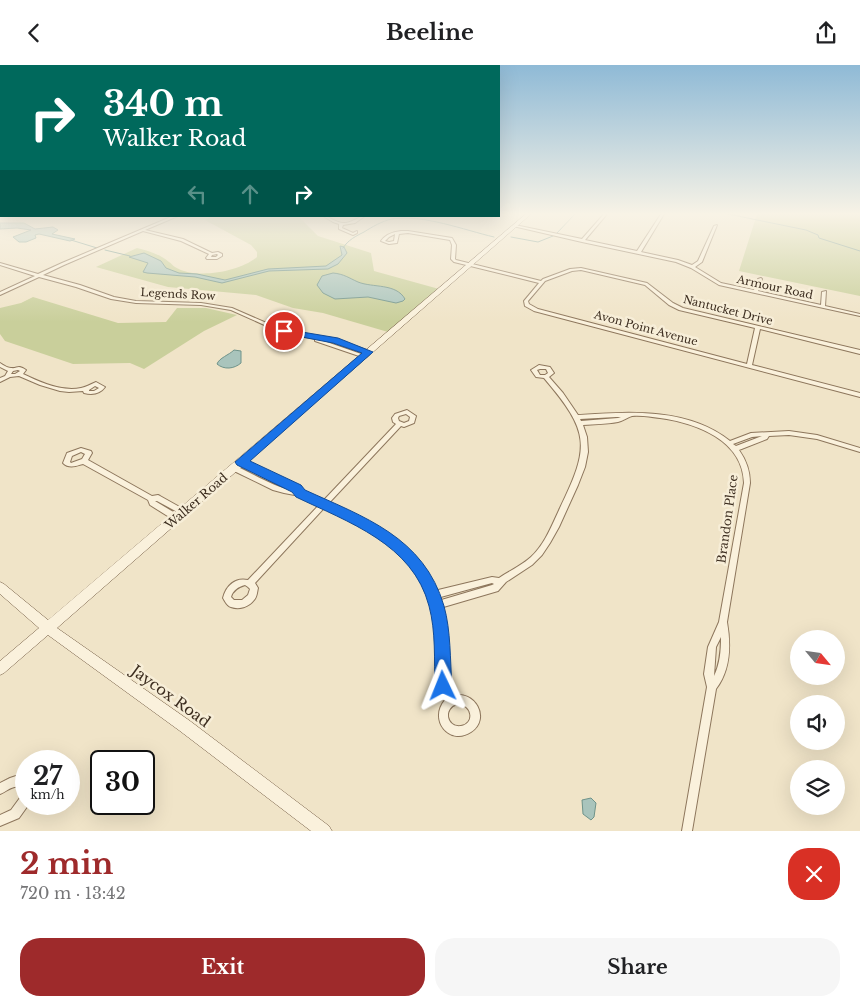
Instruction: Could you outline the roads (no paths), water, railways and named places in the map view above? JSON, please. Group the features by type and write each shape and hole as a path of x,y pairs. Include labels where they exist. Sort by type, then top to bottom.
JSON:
{"street":[{"path":"0,294 38,275 99,250"},
{"path":"201,250 210,254"},
{"path":"454,250 453,259 455,261 542,282"},
{"name":"Walker Road","path":"0,669 488,250"},
{"name":"Armour Road","path":"623,250 677,261 692,267 715,282 860,315"},
{"path":"692,267 700,262 705,250"},
{"name":"Legends Row","path":"0,264 113,298 136,302 201,305 232,309 284,331 367,354"},
{"name":"Nantucket Drive","path":"542,282 571,270 585,269 646,284 678,308 860,352"},
{"path":"756,292 760,279"},
{"name":"Avon Point Avenue","path":"542,282 526,301 533,309 860,395"},
{"path":"823,307 824,292"},
{"path":"749,366 758,327"},
{"path":"0,365 9,373"},
{"path":"0,380 9,373 22,369 19,374 49,386 70,390 86,389"},
{"path":"436,605 494,588 499,582 525,567 541,551 552,534 577,484 583,464 585,445 579,420 568,402 546,377"},
{"name":"Brandon Place","path":"579,420 619,420 626,416 655,415 683,420 710,430 731,446 745,466 747,483 723,623 726,638 725,653 719,679 712,687"},
{"path":"250,583 399,424"},
{"path":"731,446 765,438 766,435 783,433 802,434 860,450"},
{"path":"84,461 151,499 152,503 180,515"},
{"path":"238,465 280,489 292,493 300,493 376,529 395,543 419,569 433,595 436,605 440,627 443,686 450,702"},
{"path":"433,595 492,580 499,582"},
{"name":"Jaycox Road","path":"0,587 48,628 185,726 324,831"},
{"name":"Brandon Place","path":"687,831 712,687 709,674 712,647 716,633 723,623"},
{"path":"0,789 15,782"},
{"path":"0,821 15,814"}],"water":[{"path":"341,250 345,250 347,253 338,264 328,269 269,271 222,283 195,277 143,272 148,263 129,257 144,253 161,261 166,268 179,273 197,274 225,280 268,269 326,266 342,255"},
{"path":"333,273 364,284 396,290 405,299 396,303 368,297 335,299 323,293 317,285 322,276"},
{"path":"234,350 241,351 241,363 229,368 217,364 220,360"},
{"path":"591,798 596,803 594,817 591,820 583,814 582,800"}],"waterway":[{"path":"105,250 130,256"},
{"path":"856,250 860,251"}]}
